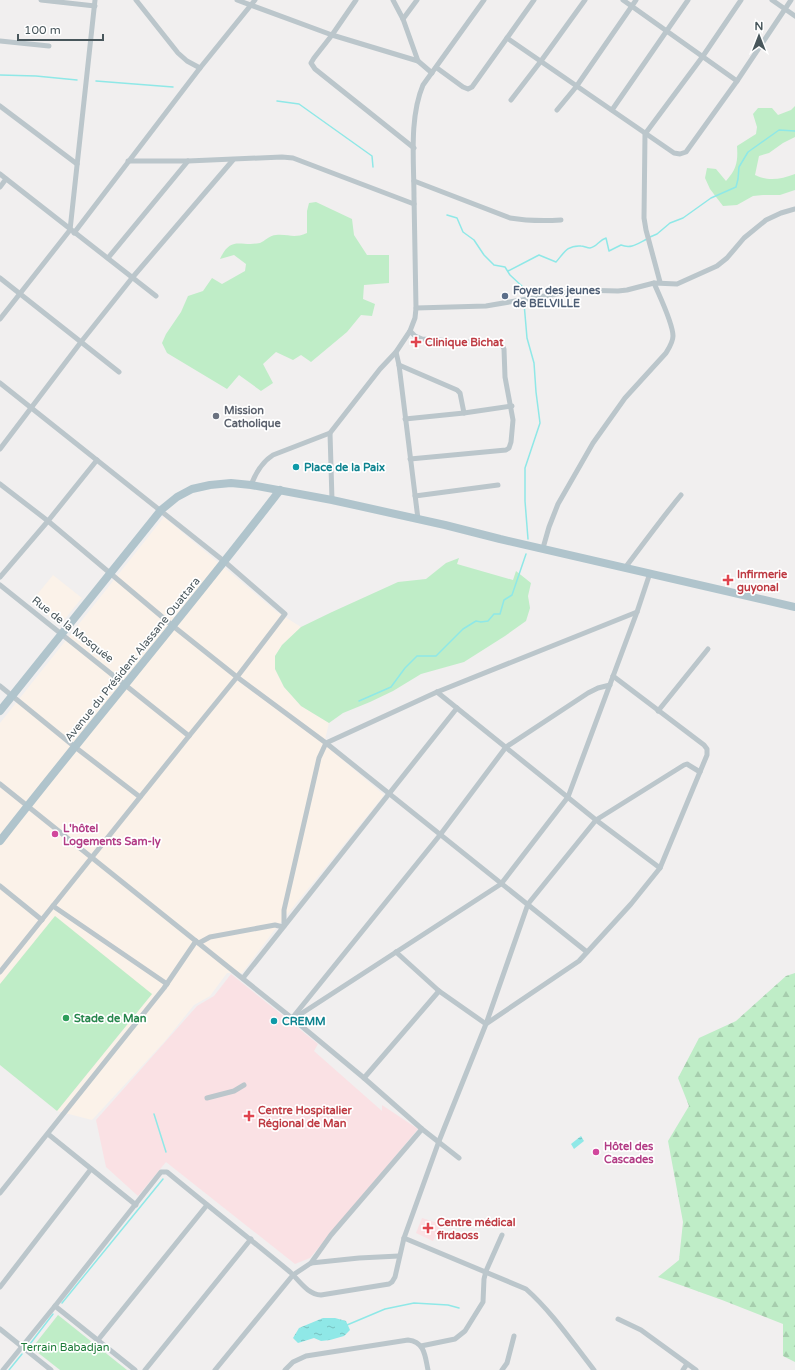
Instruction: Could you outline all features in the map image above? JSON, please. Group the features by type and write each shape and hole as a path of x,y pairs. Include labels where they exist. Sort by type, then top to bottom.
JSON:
{"main road":[{"path":"0,711 161,510 177,497 192,489 210,485 231,483 251,485 332,500 795,607"},
{"name":"Avenue du Président Alassane Ouattara","path":"0,842 125,684 225,562 280,490"}],"street":[{"path":"41,0 95,6"},
{"path":"72,231 77,164 95,0"},
{"path":"136,0 178,53 187,61 200,68"},
{"path":"237,0 332,35 418,61 432,73"},
{"path":"0,319 20,292 72,231 128,161 255,0"},
{"path":"393,0 403,19 418,61"},
{"path":"403,19 417,0"},
{"path":"251,485 255,474 265,460 273,455 330,433 380,369 396,352 410,332 416,308 414,148 416,110 419,96 432,73 484,0"},
{"path":"436,68 463,88 468,89 472,87 534,0"},
{"path":"511,100 585,0"},
{"path":"623,0 737,81"},
{"path":"557,110 576,86 636,0"},
{"path":"612,110 688,0"},
{"path":"660,282 646,230 644,206 644,134 703,56 741,0"},
{"path":"772,0 795,16"},
{"path":"508,38 644,134 674,153 680,154 686,152 737,81 791,0"},
{"path":"353,1 332,35 311,63 314,69 414,148"},
{"path":"0,41 49,46"},
{"path":"0,106 77,164"},
{"path":"128,161 293,158 414,204"},
{"path":"0,449 81,342 132,278 233,160"},
{"path":"108,258 188,161"},
{"path":"0,174 156,296"},
{"path":"0,187 6,179"},
{"path":"414,181 510,218 540,222 561,220"},
{"path":"416,308 486,306 579,290 627,290 660,282 678,284 717,266 727,258 744,238 766,220 795,209"},
{"path":"0,278 20,292 119,372"},
{"path":"544,548 549,526 558,504 593,443 625,398 666,353 670,345 673,336 668,317 654,283"},
{"path":"410,332 422,339 502,345 504,349 505,377 512,406 513,420 511,442 509,448 506,450 410,459"},
{"path":"396,352 399,365 418,519"},
{"path":"399,365 457,390 460,393 464,413"},
{"path":"0,382 225,562 285,614 237,677 0,972"},
{"path":"405,419 512,406"},
{"path":"330,433 332,500"},
{"path":"0,577 48,521 97,460"},
{"path":"0,484 48,521 173,626 237,677 326,743 587,952"},
{"path":"414,496 498,485"},
{"path":"625,568 647,540 658,522 681,494"},
{"path":"293,1018 501,884 568,797 614,676 650,573"},
{"name":"Rue de la Mosquée","path":"0,585 189,736"},
{"path":"284,927 284,910 319,758 326,743 437,692 637,612"},
{"path":"658,711 708,649"},
{"path":"486,1024 579,961 660,868 707,754 707,749 704,745 614,676"},
{"path":"293,1018 440,835 506,747 588,693 598,688 610,685"},
{"path":"0,686 75,747 140,797"},
{"path":"437,692 596,820 660,868"},
{"path":"243,978 457,708"},
{"path":"3,1370 163,1171 167,1172 293,1274 310,1293 321,1295 389,1284 392,1282 395,1276 404,1238 439,1141 486,1024 528,904 596,820 684,765 687,764 700,772"},
{"path":"0,784 293,1018 422,1129 459,1158"},
{"path":"0,886 42,920"},
{"path":"53,906 168,984"},
{"path":"0,1193 168,984 197,942 210,937 275,925 284,927"},
{"path":"396,952 439,991 486,1024"},
{"path":"364,1078 439,991"},
{"path":"207,1098 234,1091 244,1085"},
{"path":"215,1370 293,1274 311,1263 331,1235 422,1129"},
{"path":"48,1134 136,1205"},
{"path":"0,1287 90,1169"},
{"path":"98,1340 207,1205"},
{"path":"421,1346 455,1339 465,1331 483,1302 484,1279 486,1271 502,1235"},
{"path":"404,1238 526,1289 560,1326 594,1370"},
{"path":"145,1370 251,1240"},
{"path":"311,1263 399,1256"},
{"path":"55,1306 135,1370"},
{"path":"618,1319 641,1330 696,1370"},
{"path":"0,1329 51,1370"},
{"path":"502,1370 507,1363 514,1336"},
{"path":"284,1370 293,1362 306,1356 408,1340 421,1346 424,1351 428,1370"},
{"path":"683,1370 687,1364"}],"shaded area":[{"path":"164,517 277,612 301,627 282,645 275,656 275,669 284,687 301,706 329,723 324,744 384,795 273,932 242,973 227,973 210,996 194,1005 165,1041 92,1120 57,1111 152,994 0,984 0,723"},
{"path":"53,575 82,598 60,625 31,602"},
{"name":"Centre Hospitalier Régional de Man","path":"231,974 318,1044 314,1051 382,1111 382,1105 418,1129 310,1258 295,1264 166,1162 138,1196 106,1167 96,1120 197,1006 214,996"},
{"name":"Centre médical firdaoss","path":"422,1218 441,1224 433,1241 416,1233"}],"green space":[{"path":"795,106 795,137 769,153 759,156 755,175 775,179 795,174 795,190 780,195 753,196 737,205 723,206 710,189 705,178 707,168 716,169 726,181 735,169 737,146 756,134 757,127 753,114 758,108 772,108 778,115 791,110"},
{"path":"316,202 352,219 354,235 367,255 389,255 389,283 364,285 363,299 375,304 372,316 361,315 347,332 311,362 301,355 293,360 276,352 263,364 273,383 261,391 239,375 227,389 167,353 162,343 166,334 181,312 188,296 203,291 212,278 222,284 245,271 246,264 234,255 220,259 228,247 232,244 260,243 274,235 295,236 307,233 307,211 309,203"},
{"path":"459,558 457,564 513,580 516,571 531,583 528,596 530,608 526,621 464,662 421,674 393,691 343,713 329,723 301,706 284,687 275,669 275,656 282,645 301,627 398,582 426,579 446,563"},
{"name":"Stade de Man","path":"55,916 152,994 57,1111 0,1065 0,984"},
{"path":"795,973 795,1362 783,1356 783,1324 658,1277 679,1260 683,1222 668,1141 689,1106 678,1078 699,1038 736,1021 786,976"},
{"name":"Terrain Babadjan","path":"58,1315 127,1370 60,1370 32,1348"}],"water":[{"path":"581,1136 584,1141 574,1149 571,1144"},
{"path":"323,1318 335,1318 346,1321 350,1330 344,1336 330,1340 321,1341 314,1338 298,1343 293,1338 299,1328"}],"waterway":[{"path":"0,75 36,76 77,80"},
{"path":"96,81 173,87"},
{"path":"277,101 299,104 372,156 373,167"},
{"path":"650,237 657,234 670,223 683,218 711,198 736,187 739,167 748,152 779,130 795,131"},
{"path":"447,215 457,218 463,232 474,240 484,255 494,265 505,267 510,275 524,288 524,295"},
{"path":"508,271 539,255 556,262 569,248 576,246 589,248 606,238 609,251 621,245 634,245 647,239"},
{"path":"524,303 527,338 534,363 540,423 525,468 525,501 528,539"},
{"path":"359,701 391,687 405,668 417,656 436,656 463,629 476,621 488,621 494,614 500,614 504,600 512,595 526,554"},
{"path":"154,1114 166,1152"},
{"path":"62,1303 163,1179"},
{"path":"347,1325 385,1309 414,1303 448,1305 459,1308"},
{"path":"30,1344 53,1314"},
{"path":"9,1370 22,1354"}],"place":[{"name":"Foyer des jeunes de BELVILLE","path":"505,296"},
{"name":"Clinique Bichat","path":"416,342"},
{"name":"Mission Catholique","path":"216,416"},
{"name":"Place de la Paix","path":"296,467"},
{"name":"Infirmerie guyonal","path":"728,580"},
{"name":"L'hôtel Logements Sam-ly","path":"55,834"},
{"name":"Stade de Man","path":"66,1018"},
{"name":"CREMM","path":"274,1021"},
{"name":"Centre Hospitalier Régional de Man","path":"249,1116"},
{"name":"Hôtel des Cascades","path":"596,1152"},
{"name":"Centre médical firdaoss","path":"428,1228"}]}
